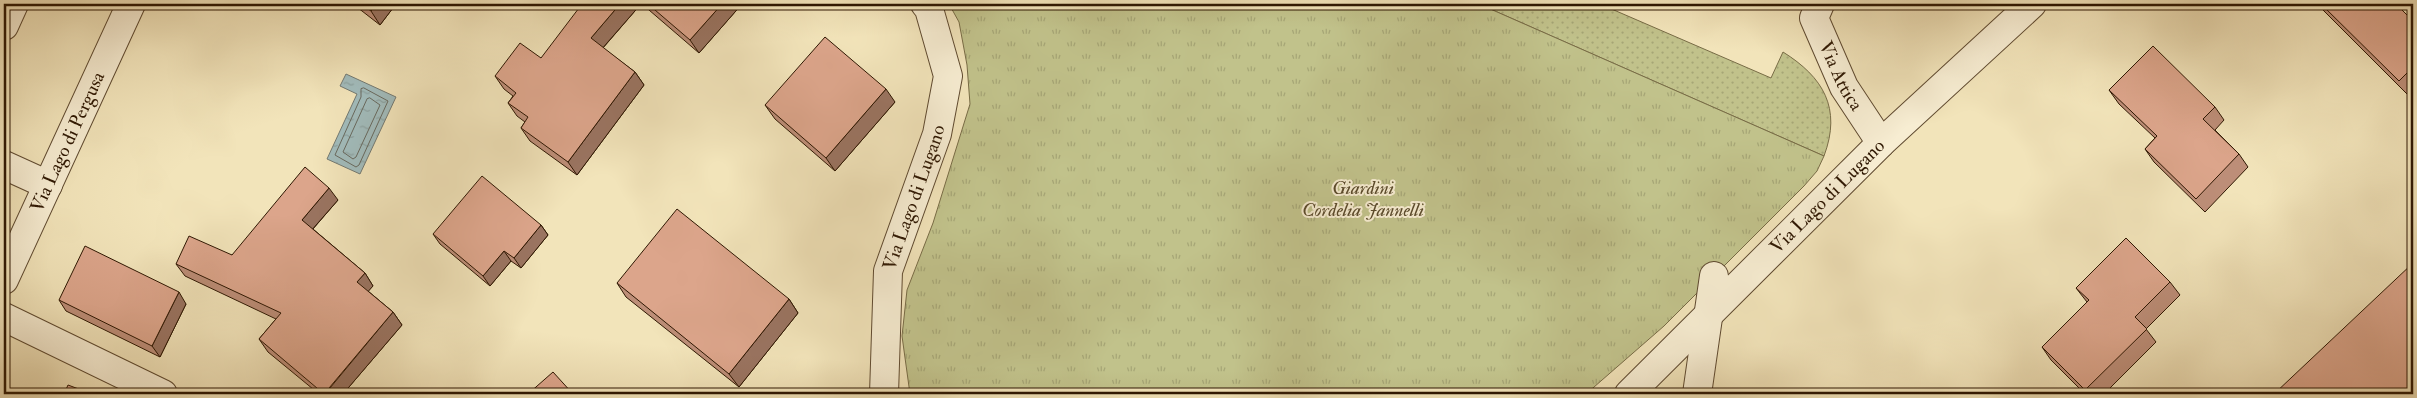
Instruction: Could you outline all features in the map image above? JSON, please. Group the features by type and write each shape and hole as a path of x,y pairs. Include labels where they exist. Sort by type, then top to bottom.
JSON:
{"street":[{"path":"4,26 14,4"},
{"name":"Via Lago di Pergusa","path":"4,280 131,4"},
{"name":"Via Lago di Lugano","path":"884,394 888,271 937,134 948,76 929,9 925,4"},
{"name":"Via Attica","path":"1820,4 1814,18 1844,87 1881,143"},
{"name":"Via Lago di Lugano","path":"1629,394 1881,143 2032,4"},
{"path":"4,165 48,185"},
{"path":"1697,394 1714,276"},
{"path":"4,316 163,394"}],"green space":[{"name":"Giardini Cordelia Jannelli","path":"949,4 1479,4 1824,156 1817,171 1804,186 1664,326 1586,394 910,394 902,336 907,290 933,223 970,104 967,65 959,22"},
{"path":"1479,4 1600,4 1771,78 1783,52 1809,72 1825,95 1831,123 1824,156"}],"water":[{"path":"346,74 396,97 360,174 327,159 357,94 340,86"}],"building":[{"path":"361,4 377,4 371,11"},
{"path":"582,4 620,4 591,38 635,72 568,162 521,128 528,117 508,103 516,93 495,76 520,43 541,58"},
{"path":"648,4 722,4 690,40"},
{"path":"2321,4 2396,4 2413,19 2413,78 2408,72 2399,81"},
{"path":"825,37 886,89 826,158 765,105"},
{"path":"2153,46 2215,107 2203,119 2239,154 2196,199 2145,149 2157,136 2109,90"},
{"path":"305,167 329,188 302,220 365,273 357,282 393,312 324,394 259,339 281,313 176,264 189,236 232,255"},
{"path":"482,176 541,225 514,258 504,251 483,276 433,234"},
{"path":"677,209 789,299 729,374 617,283"},
{"path":"2126,238 2170,282 2135,317 2147,329 2085,390 2042,347 2089,300 2076,288"},
{"path":"85,246 179,292 152,346 59,300"},
{"path":"2413,263 2413,394 2274,394"},
{"path":"553,372 573,394 528,394"},
{"path":"68,385 92,394 64,394"}]}
